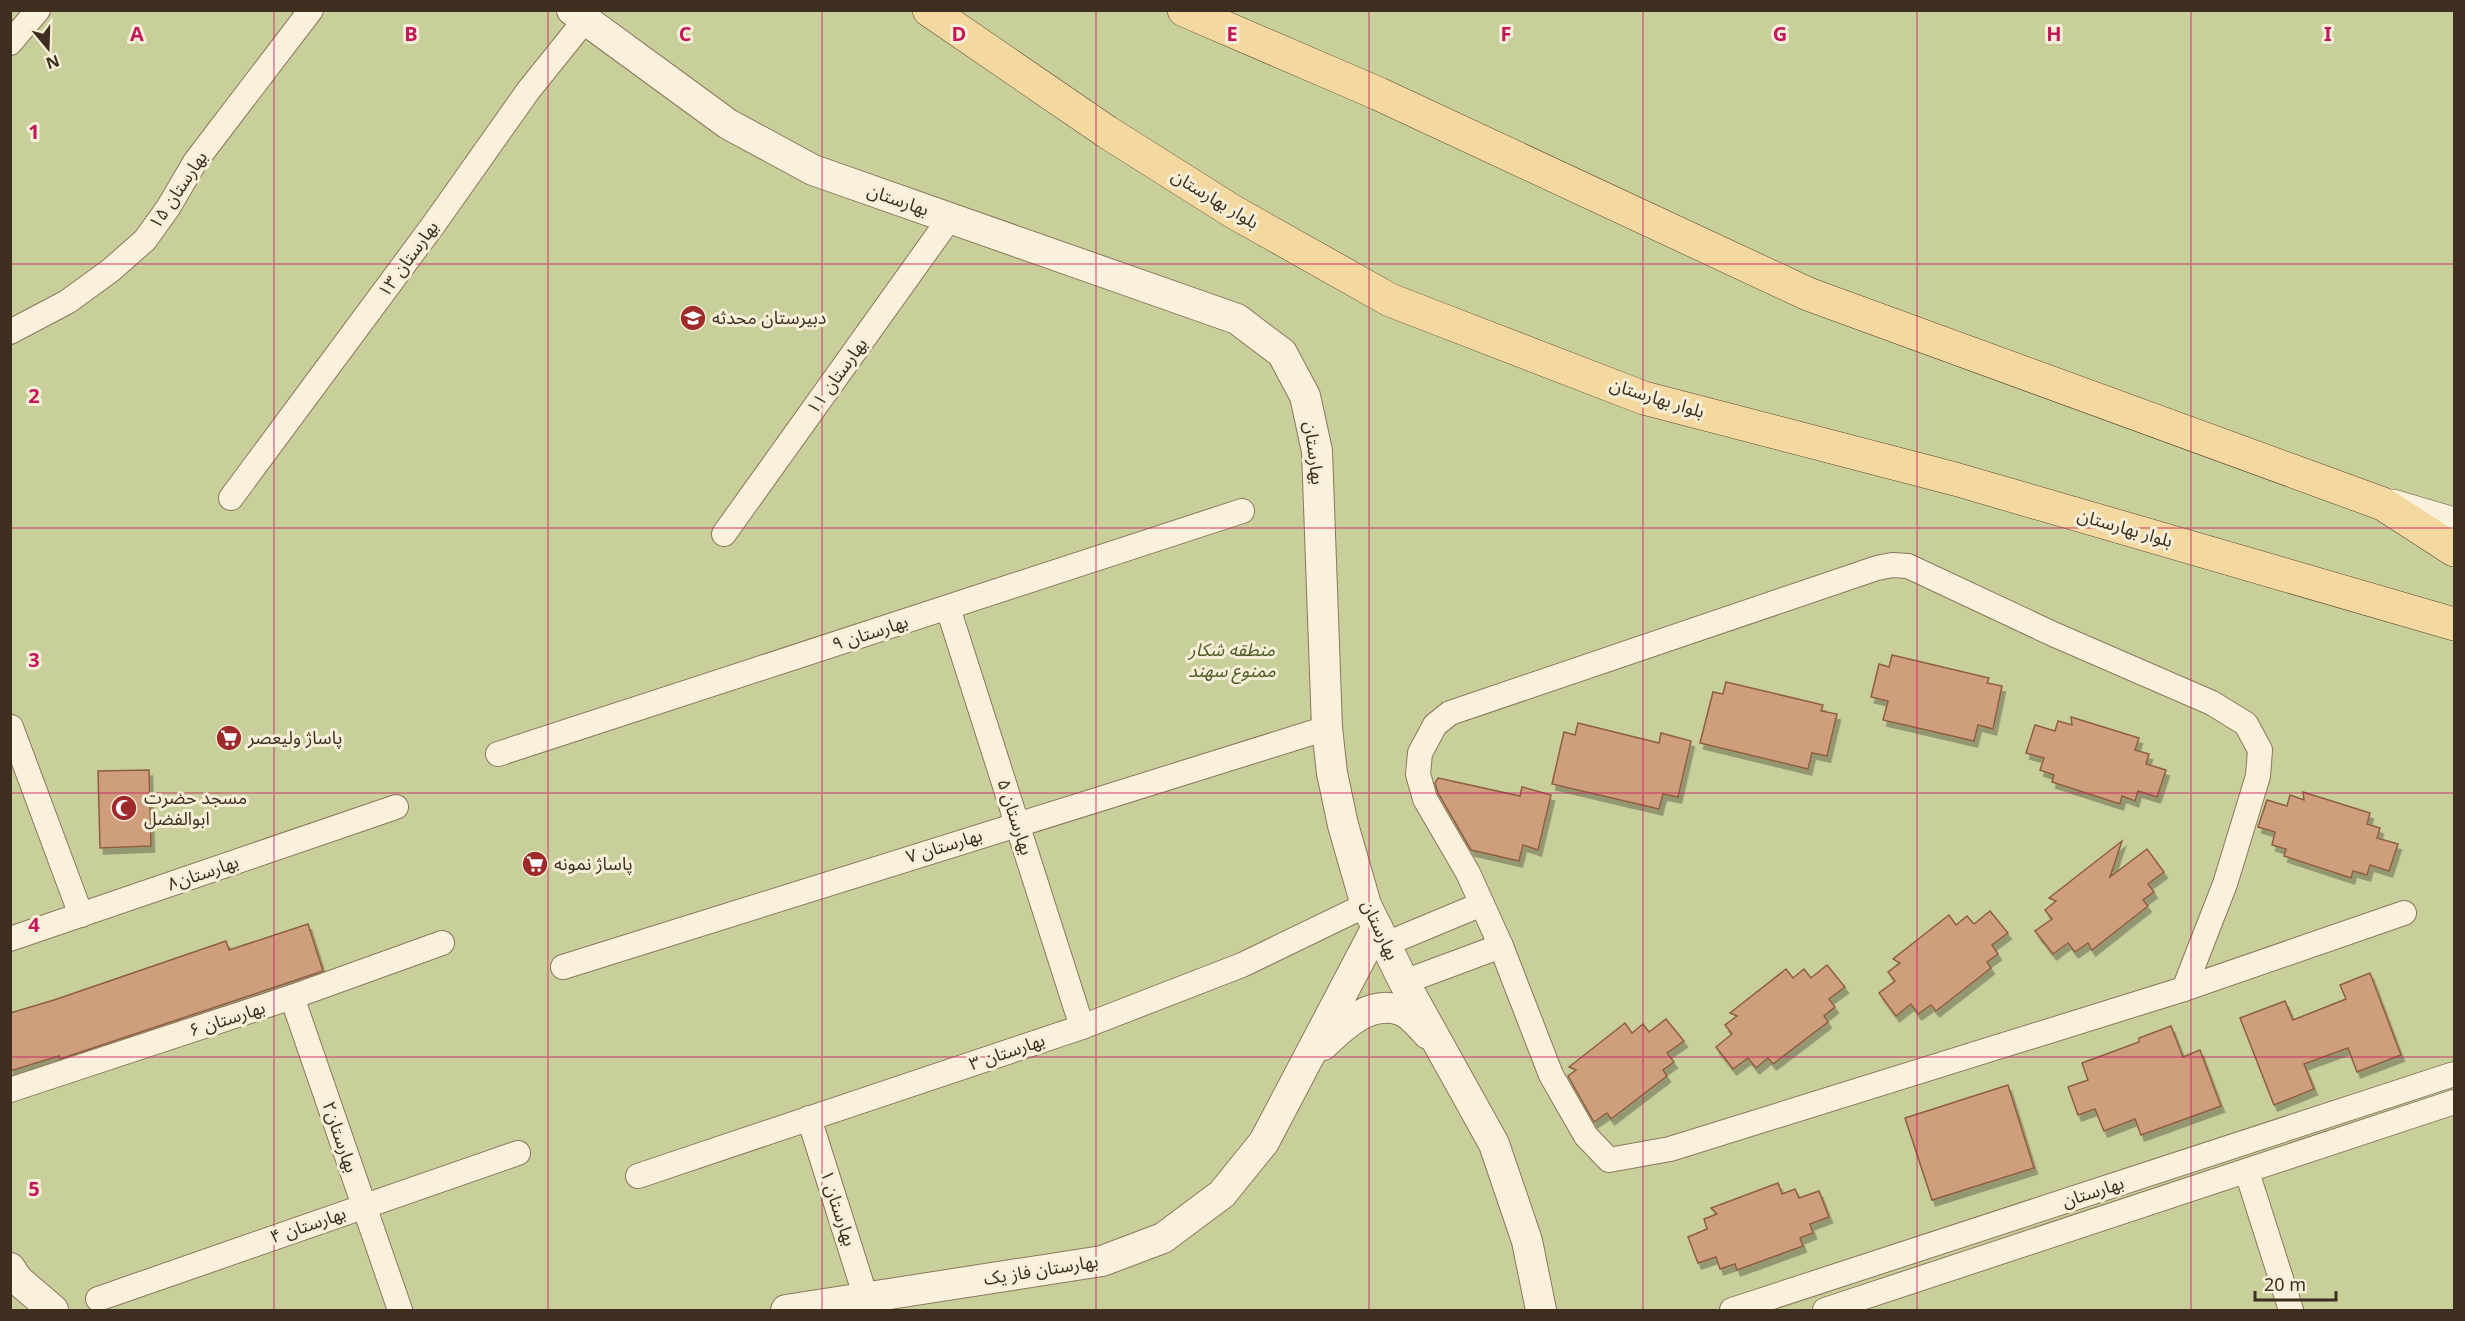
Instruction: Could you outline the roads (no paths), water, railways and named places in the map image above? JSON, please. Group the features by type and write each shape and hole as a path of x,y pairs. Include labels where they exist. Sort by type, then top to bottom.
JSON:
{"main road":[{"name":"بلوار بهارستان","path":"928,10 1107,132 1233,212 1390,300 1644,398 1955,479 2454,624"},
{"path":"1184,10 1379,94 1808,294 2383,504 2454,524"},
{"path":"2383,504 2454,550"}],"street":[{"path":"10,43 38,10"},
{"name":"بهارستان ۱۵","path":"10,332 67,302 111,270 145,240 168,208 195,162 311,10"},
{"name":"بهارستان","path":"579,15 728,124 813,170 1237,319 1282,353 1305,396 1317,451 1327,728 1332,773 1343,825 1376,925 1404,982 1494,1144 1527,1241 1541,1311"},
{"name":"بهارستان ۱۳","path":"231,498 427,234 528,92 579,15"},
{"name":"بهارستان ۱۱","path":"724,534 950,218"},
{"name":"بهارستان ۹","path":"498,754 1242,511"},
{"path":"2184,989 2225,884 2258,776 2260,750 2246,724 2212,703 2053,634 1908,566 1877,568 1450,713 1435,725 1420,753 1418,774 1425,799 1468,873 1501,946 1551,1075 1586,1136 1609,1160 1670,1149 2184,989 2404,913"},
{"name":"بهارستان ۵","path":"948,608 1082,1027"},
{"path":"11,727 81,915"},
{"name":"بهارستان ۷","path":"563,967 1327,728"},
{"name":"بهارستان۸","path":"10,939 396,807"},
{"name":"بهارستان ۳","path":"638,1176 1082,1027 1242,965 1376,925 1482,904"},
{"name":"بهارستان فاز یک","path":"786,1311 1102,1262 1163,1238 1222,1194 1264,1142 1310,1057 1376,925"},
{"name":"بهارستان ۶","path":"10,1090 292,997 442,943"},
{"path":"1404,982 1501,946"},
{"name":"بهارستان۲","path":"292,997 400,1311"},
{"path":"1310,1057 1348,1022 1362,1013 1382,1009 1400,1010 1407,1014 1442,1048"},
{"name":"بهارستان","path":"1732,1311 2454,1074"},
{"name":"بهارستان","path":"1825,1311 2454,1102"},
{"name":"بهارستان ۱","path":"809,1118 866,1298"},
{"name":"بهارستان ۴","path":"98,1299 518,1153"},
{"path":"2247,1172 2291,1311"},
{"path":"10,1268 18,1280 52,1311"}],"place":[{"name":"دبیرستان محدثه","path":"693,318"},
{"name":"پاساژ ولیعصر","path":"229,738"},
{"name":"مسجد حضرت ابوالفضل","path":"124,808"},
{"name":"پاساژ نمونه","path":"535,864"}],"park label":[{"name":"منطقه شکار ممنوع سهند","path":"1232,660"}]}
